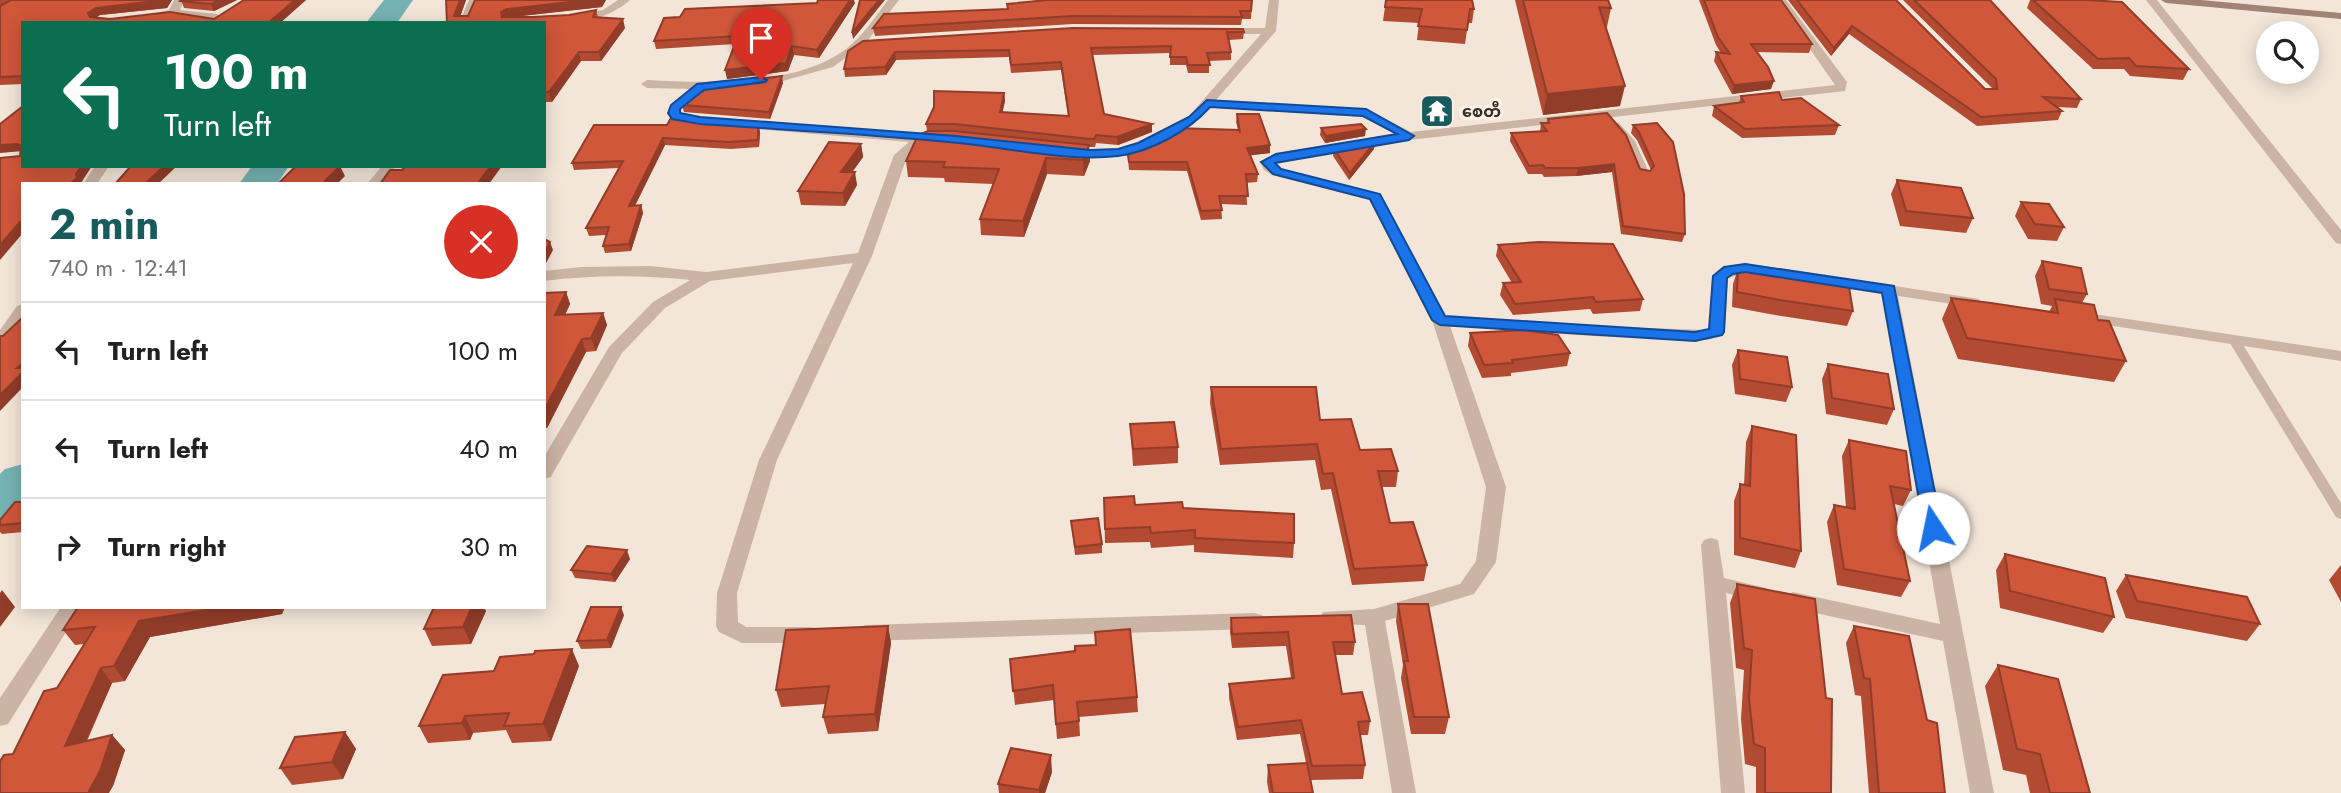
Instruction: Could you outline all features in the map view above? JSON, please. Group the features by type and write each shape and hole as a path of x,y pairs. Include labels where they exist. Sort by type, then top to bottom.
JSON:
{"main road":[{"path":"2166,0 2341,16"}],"street":[{"path":"173,13 179,0"},
{"path":"465,21 474,0"},
{"path":"557,19 606,13 625,0"},
{"path":"647,84 701,87 820,69 846,55 860,43 894,0"},
{"path":"1050,149 1090,154 1131,149 1193,119 1270,31 1274,0"},
{"path":"1319,619 1374,617 1466,590 1486,562 1496,487 1440,320 1375,197 1277,172 1267,162 1276,157 1409,136 1841,89 1840,82 1781,0"},
{"path":"2151,0 2341,240"},
{"path":"137,17 173,13 219,17"},
{"path":"1203,30 1270,31"},
{"path":"860,43 874,42"},
{"path":"701,87 675,108 676,117 928,139 956,139"},
{"path":"1207,103 1366,113 1409,136"},
{"path":"823,634 742,635 727,626 727,593 768,460 864,256 901,155 914,144 928,139"},
{"path":"376,182 387,168"},
{"path":"546,276 581,272 650,271 706,277 830,263 864,256"},
{"path":"1440,320 1695,337 1717,332 1720,276 1729,270 1745,268 1985,303"},
{"path":"546,470 615,351 659,305 706,277"},
{"path":"1889,289 1982,793"},
{"path":"0,339 10,330 21,312"},
{"path":"2068,316 2341,356"},
{"path":"1711,545 1733,793"},
{"path":"1714,583 1953,635"},
{"path":"0,717 71,609"},
{"path":"1374,617 1404,793"},
{"path":"851,633 1278,620"}],"lane":[{"path":"1607,114 1629,141 1645,175"},
{"path":"2234,340 2341,514"}],"building":[{"path":"11,0 164,0 96,8 88,13 90,17 110,19 170,12 214,19 244,0 295,0 270,21 21,21 21,76 0,77 0,6"},
{"path":"181,0 220,0 211,4"},
{"path":"446,0 460,0 454,16 468,16 475,0 588,0 507,9 501,12 502,17 533,17 596,10 593,17 623,19 599,52 579,52 549,92 546,92 546,21 447,21"},
{"path":"818,0 850,0 817,50 792,46 786,63 725,70 738,36 654,41 664,18 680,17 685,9 817,3"},
{"path":"860,0 879,0 852,33"},
{"path":"1047,0 1252,0 1251,11 1240,11 1242,17 1072,16 873,28 884,14 1008,9 1007,4"},
{"path":"1386,0 1472,0 1474,9 1470,9 1467,30 1418,26 1422,9 1385,7"},
{"path":"1523,0 1608,0 1611,8 1599,7 1625,86 1547,94"},
{"path":"1704,0 1781,0 1812,44 1751,44 1768,67 1774,81 1734,85 1716,52 1730,54 1718,37"},
{"path":"1797,0 1896,0 1985,89 1997,89 1996,79 1914,0 1990,0 2081,99 2043,97 2062,111 1981,117 1852,26 1834,48"},
{"path":"2033,0 2122,2 2189,69 2136,66 2129,58 2098,59"},
{"path":"1073,28 1243,29 1244,32 1227,32 1231,52 1207,53 1210,65 1188,65 1186,57 1170,57 1171,46 1091,48 1104,114 1152,124 1117,137 1096,135 1094,139 1090,139 955,124 926,124 934,107 934,91 1004,93 1000,112 1069,116 1061,62 1011,65 1009,50 895,52 885,67 844,69 848,51 863,41"},
{"path":"782,76 769,112 682,105 691,96 718,84"},
{"path":"1779,92 1782,100 1801,98 1839,125 1745,129 1714,106 1744,102 1741,96"},
{"path":"21,108 21,146 0,145 0,124"},
{"path":"1607,113 1626,135 1640,169 1650,171 1654,166 1639,132 1633,125 1657,123 1673,142 1684,194 1685,234 1623,226 1614,164 1578,168 1529,166 1511,133 1547,131 1541,123 1549,123 1548,119"},
{"path":"1237,114 1259,114 1270,145 1247,148 1258,174 1246,174 1248,196 1219,196 1222,210 1201,211 1187,162 1129,162 1127,148 1149,142 1175,128 1239,130 1240,133"},
{"path":"672,116 758,124 758,140 729,142 663,138 629,206 641,205 629,244 603,246 609,227 586,228 623,161 572,163 594,125 667,125"},
{"path":"1361,124 1366,129 1326,136 1321,128"},
{"path":"928,131 954,131 1089,145 1083,160 1046,158 1023,221 980,219 999,169 943,167 945,162 906,161 918,135"},
{"path":"829,142 861,144 841,172 855,172 843,193 798,191"},
{"path":"1375,142 1350,173 1334,149"},
{"path":"21,146 21,168 80,168 72,182 21,182 21,222 0,245 0,158 20,156"},
{"path":"129,168 162,168 147,182 117,182"},
{"path":"294,168 338,168 324,182 280,182"},
{"path":"489,168 479,182 381,182 390,170"},
{"path":"1897,180 1961,188 1973,218 1906,211"},
{"path":"2021,202 2049,204 2064,227 2035,224"},
{"path":"1539,242 1613,244 1643,299 1596,302 1593,297 1515,304 1503,283 1521,282 1498,245"},
{"path":"2042,261 2081,268 2087,294 2049,289"},
{"path":"1738,269 1849,287 1853,311 1737,292"},
{"path":"566,292 555,315 603,313 591,338 582,339 546,406 546,293"},
{"path":"1951,298 2058,313 2055,299 2094,305 2098,320 2109,321 2126,361 1967,338"},
{"path":"21,319 21,365 17,368 21,368 21,374 0,395 0,336"},
{"path":"1524,330 1558,335 1570,353 1484,365 1470,333"},
{"path":"1738,350 1787,357 1792,387 1740,379"},
{"path":"1828,364 1888,374 1894,409 1832,398"},
{"path":"1211,387 1316,387 1320,420 1351,419 1360,450 1391,449 1398,471 1378,471 1390,523 1413,522 1427,565 1354,569 1333,473 1323,474 1317,444 1221,449"},
{"path":"1174,422 1178,447 1133,449 1130,424"},
{"path":"1752,426 1796,435 1801,551 1740,538 1740,484 1750,486"},
{"path":"1849,440 1906,451 1911,490 1890,486 1910,581 1844,569 1834,505 1855,509"},
{"path":"1134,496 1135,505 1182,502 1183,508 1294,514 1294,543 1195,538 1195,530 1151,533 1150,527 1105,529 1104,498"},
{"path":"15,502 21,502 21,523 0,525 0,520"},
{"path":"1098,518 1102,544 1075,547 1071,521"},
{"path":"587,546 627,550 611,574 571,570"},
{"path":"2005,554 2105,578 2114,617 2010,591"},
{"path":"2126,575 2247,597 2260,624 2137,601"},
{"path":"1737,584 1815,599 1826,698 1832,699 1831,793 1765,793 1765,748 1754,744 1749,699 1752,650 1744,648"},
{"path":"1398,604 1428,604 1449,717 1414,717"},
{"path":"591,607 621,607 607,640 577,641"},
{"path":"77,609 212,609 139,621 114,666 101,668 65,746 112,735 100,771 88,793 0,793 0,761 4,755 13,754 44,691 57,688 95,627 63,630"},
{"path":"433,609 471,609 463,627 424,629"},
{"path":"1351,615 1355,642 1333,642 1342,694 1362,692 1370,721 1358,722 1365,765 1312,766 1301,720 1238,727 1229,684 1294,678 1288,632 1232,634 1231,618"},
{"path":"888,626 875,714 823,717 829,686 776,690 786,630"},
{"path":"1854,626 1909,636 1927,720 1937,723 1945,793 1879,793 1870,679 1864,678"},
{"path":"1130,629 1137,697 1077,702 1079,721 1056,724 1053,685 1013,691 1010,659 1075,651 1075,646 1096,645 1095,632"},
{"path":"572,649 543,724 504,726 509,713 465,716 462,723 419,726 443,675 494,671 500,657"},
{"path":"1998,665 2058,679 2090,793 2050,793 2040,754 2017,749"},
{"path":"345,732 332,762 280,768 295,737"},
{"path":"1011,748 1051,755 1039,790 998,784"},
{"path":"1307,763 1313,793 1273,793 1268,765"}],"waterway":[{"path":"383,21 399,0"},
{"path":"259,182 270,168"},
{"path":"0,508 21,483"}],"place":[{"name":"စေတီ","path":"1437,111"}],"route":[{"path":"761,80 701,87 675,108 674,113 676,117 700,121 956,139 1090,154 1119,152 1143,145 1193,119 1207,103 1366,113 1409,136 1276,157 1267,162 1269,167 1277,172 1360,191 1375,197 1440,320 1695,337 1717,332 1720,276 1729,270 1745,268 1889,289 1933,528"}]}
